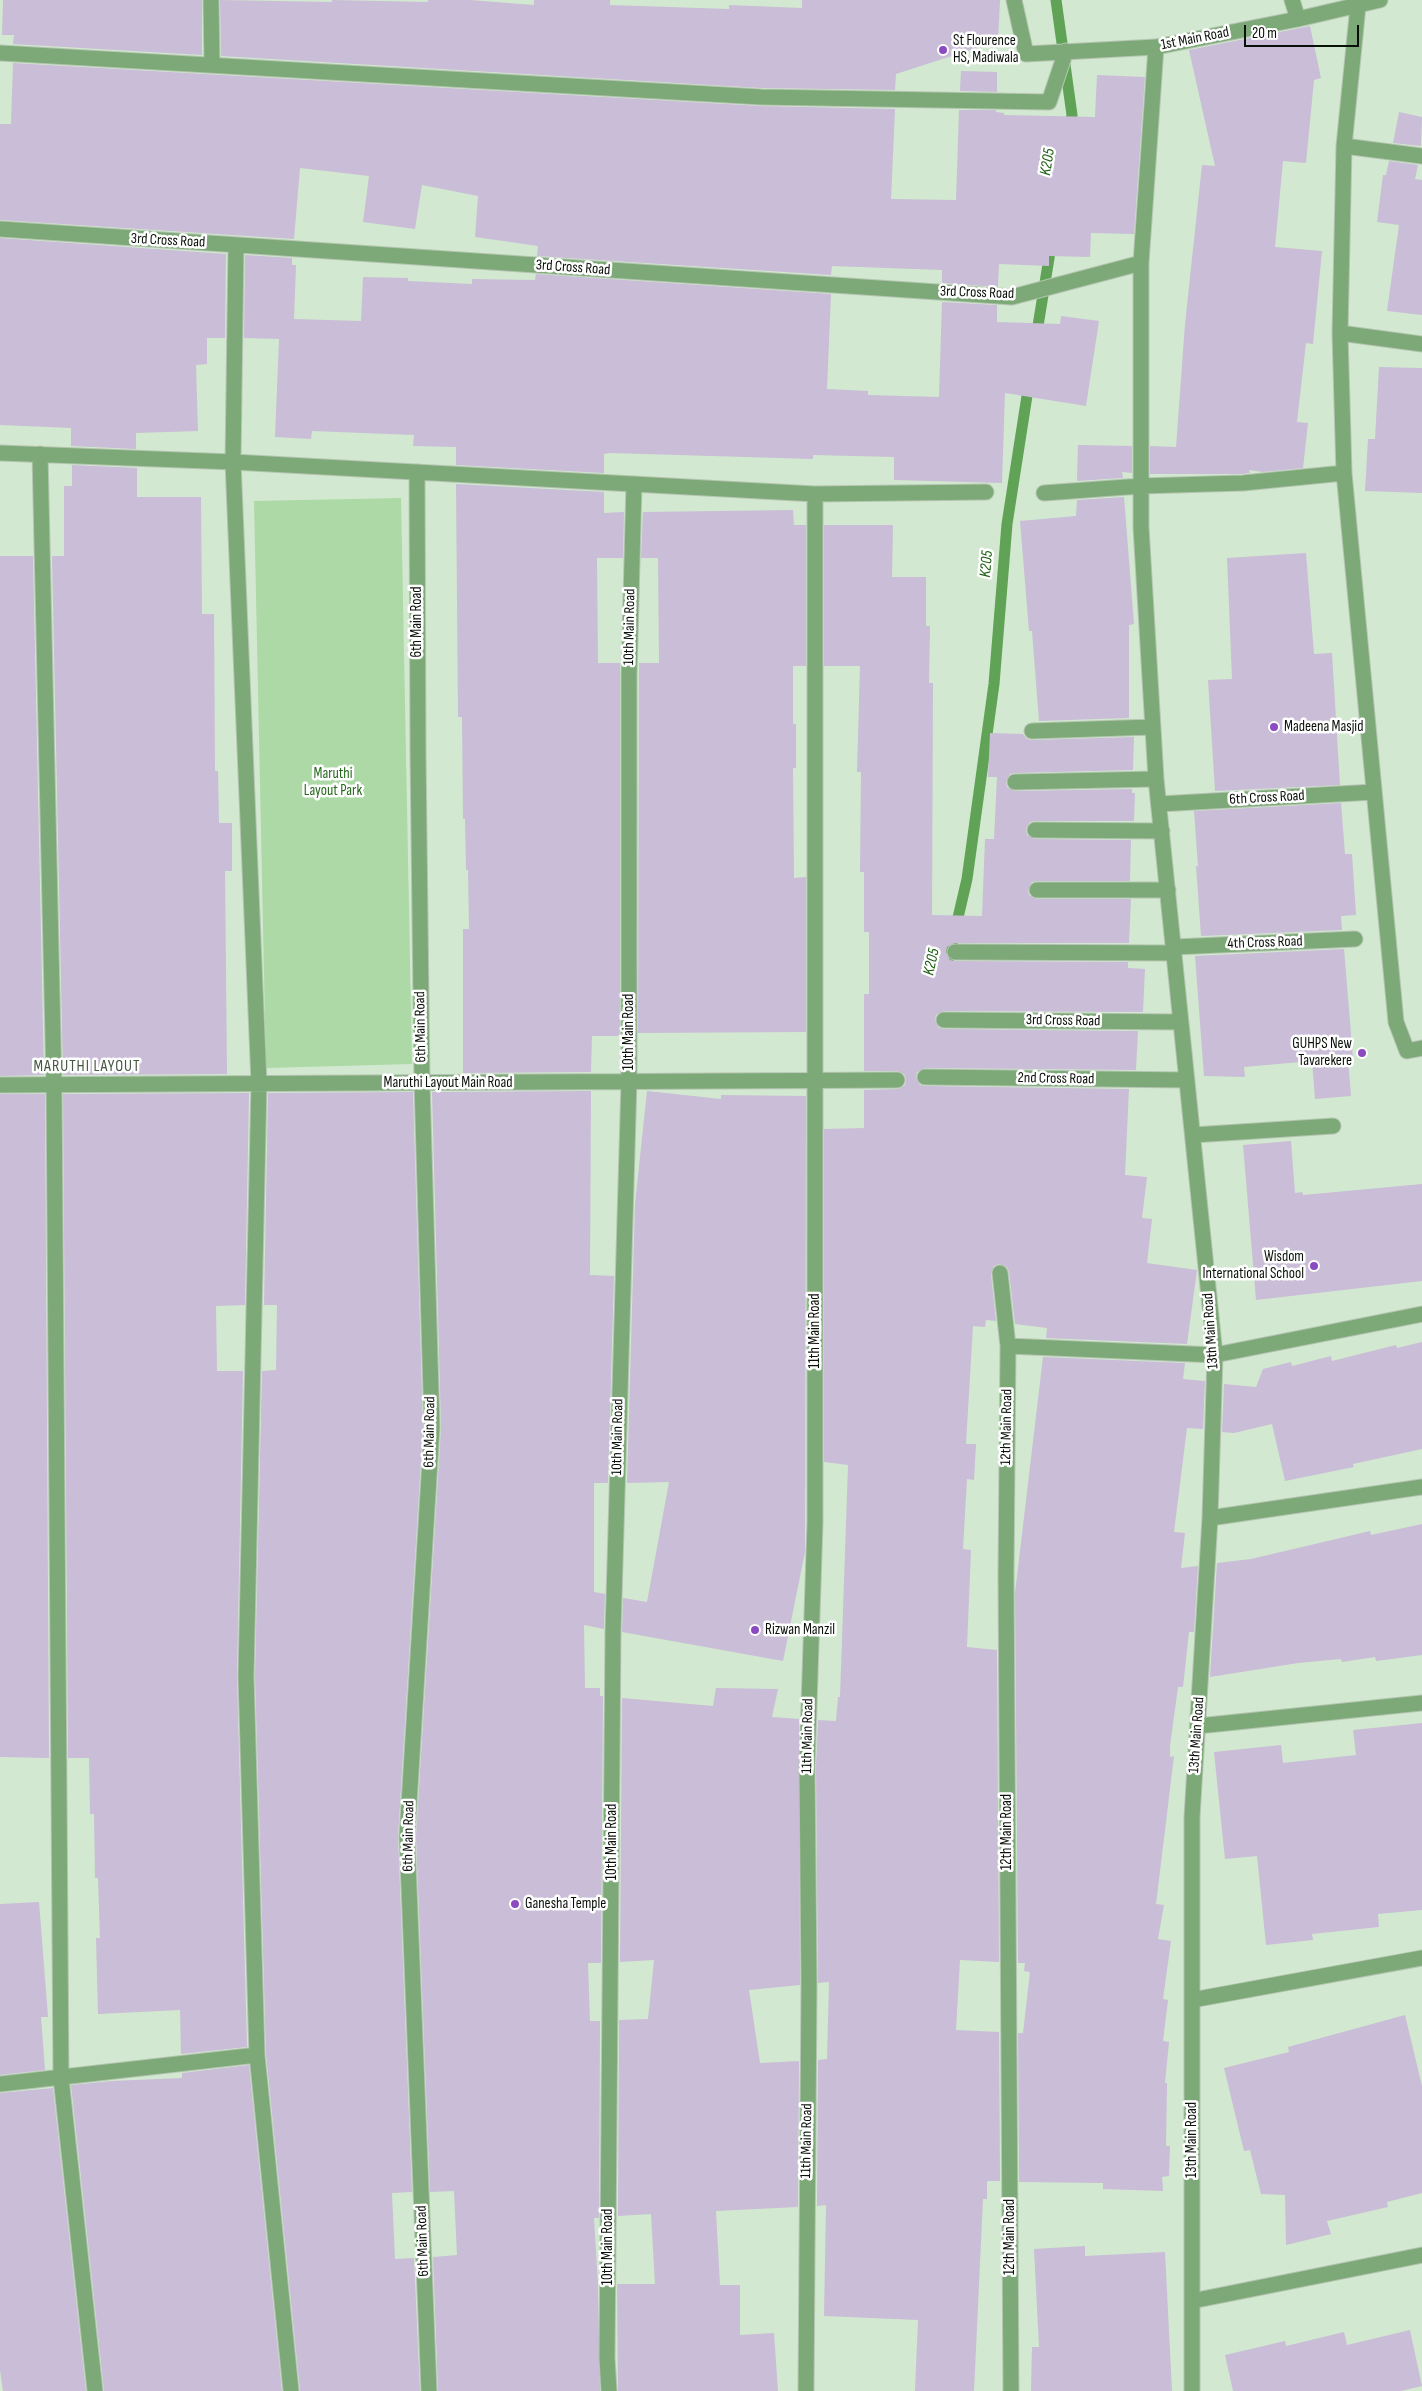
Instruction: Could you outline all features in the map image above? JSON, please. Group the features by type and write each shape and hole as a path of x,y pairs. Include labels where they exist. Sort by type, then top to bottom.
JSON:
{"street":[{"path":"211,0 212,65"},
{"name":"1st Main Road","path":"1014,0 1026,54 1156,47 1298,19 1380,0"},
{"path":"1292,0 1298,19"},
{"path":"1358,6 1344,146 1340,332 1344,473 1396,1022 1414,1050"},
{"name":"13th Main Road","path":"1156,47 1141,263 1141,527 1156,779 1215,1355 1210,1518 1192,1817 1192,2391"},
{"path":"0,53 761,98 1049,102 1066,51"},
{"path":"1344,146 1422,156"},
{"name":"3rd Cross Road","path":"0,229 1012,297 1141,263"},
{"path":"236,245 233,462 259,1083 246,1676 257,2055 291,2391"},
{"path":"1340,332 1422,344"},
{"path":"0,453 233,462 815,494 986,492"},
{"path":"40,454 54,1085 62,2078 95,2391"},
{"name":"6th Main Road","path":"417,472 422,1083 432,1427 407,1837 429,2391"},
{"path":"1044,493 1141,486 1243,484 1344,473"},
{"name":"10th Main Road","path":"609,2391 613,1632 629,1081 629,676 634,484"},
{"name":"11th Main Road","path":"806,2391 807,1766 815,1523 815,494"},
{"path":"1032,731 1153,727"},
{"path":"1015,782 1156,779"},
{"name":"6th Cross Road","path":"1159,804 1374,792"},
{"path":"1035,830 1162,831"},
{"path":"1037,890 1168,890"},
{"name":"4th Cross Road","path":"955,952 1174,950 1355,939"},
{"name":"3rd Cross Road","path":"944,1020 1181,1022"},
{"name":"2nd Cross Road","path":"925,1077 1187,1080"},
{"name":"Maruthi Layout Main Road","path":"0,1085 897,1080"},
{"path":"1193,1136 1333,1126"},
{"name":"12th Main Road","path":"1000,1273 1008,1346 1006,1574 1011,2391"},
{"path":"1008,1346 1215,1355 1422,1314"},
{"path":"1210,1518 1422,1487"},
{"path":"1198,1726 1422,1703"},
{"path":"1192,2000 1422,1958"},
{"path":"0,2084 257,2055"},
{"path":"1192,2301 1422,2255"}],"green space":[{"name":"Maruthi Layout Park","path":"401,498 412,1064 266,1068 254,501"}],"building":[{"path":"3,0 202,0 202,55 13,44 14,35 2,35"},
{"path":"220,0 428,2 428,0 470,0 534,5 534,0 610,0 610,5 729,9 729,5 802,8 802,0 1000,0 998,41 896,74 895,90 761,88 221,56"},
{"path":"1310,26 1321,78 1314,80 1306,163 1283,161 1275,247 1322,251 1313,344 1306,343 1297,422 1308,423 1303,468 1263,472 1249,470 1250,473 1242,474 1150,474 1150,446 1176,447 1185,324 1202,165 1215,166 1189,50"},
{"path":"13,63 760,106 895,109 891,199 956,200 959,110 996,110 996,112 1004,113 1004,115 1095,117 1097,75 1145,77 1134,234 1091,233 1090,257 1049,256 1049,266 999,264 998,287 942,283 942,270 832,266 831,275 537,256 538,246 475,237 478,196 422,185 415,229 363,222 369,176 300,168 294,239 0,220 0,124 11,124"},
{"path":"961,71 997,72 997,92 960,91"},
{"path":"1399,112 1422,117 1421,146 1393,143"},
{"path":"1389,161 1418,165 1415,179 1422,180 1422,315 1387,311 1399,225 1377,222 1383,175 1386,175"},
{"path":"0,238 226,254 225,338 207,338 207,364 196,365 198,431 136,433 136,449 71,446 71,428 0,425"},
{"path":"245,255 292,258 292,265 296,265 294,319 361,321 363,277 408,278 408,281 472,284 472,279 535,280 536,274 831,294 827,389 868,391 868,395 939,397 942,302 997,305 997,322 1060,324 1061,316 1099,321 1086,406 1005,393 1002,483 894,480 894,457 813,455 813,459 610,453 604,454 604,473 456,465 456,447 413,446 414,435 312,431 311,439 275,437 279,339 244,338"},
{"path":"1379,367 1422,368 1422,493 1365,491 1368,439 1375,439"},
{"path":"1078,445 1132,446 1132,473 1122,472 1123,478 1077,481"},
{"path":"72,465 137,468 137,497 201,497 202,614 214,614 215,771 218,771 219,823 232,823 232,871 225,871 227,1074 63,1075 52,556 64,556 64,486 72,486"},
{"path":"456,484 604,492 604,513 624,512 623,558 597,558 598,663 620,663 620,1033 618,1036 592,1036 591,1072 463,1073 463,929 469,929 468,870 466,870 465,819 463,819 462,717 458,717"},
{"path":"1124,497 1134,624 1129,625 1129,718 1039,721 1032,631 1029,631 1020,521 1076,516 1077,500"},
{"path":"793,510 794,525 806,525 806,666 793,666 793,724 796,724 796,768 793,768 794,878 806,877 806,1032 638,1033 639,663 659,663 658,558 641,558 643,512"},
{"path":"824,525 893,525 892,577 926,577 926,626 930,626 929,683 933,683 932,915 982,916 985,839 994,839 997,777 988,777 990,733 1023,734 1027,739 1032,740 1134,737 1133,770 1015,773 1010,774 1006,782 1007,787 1015,791 1132,789 1132,793 1135,793 1134,821 1035,821 1030,822 1026,829 1027,835 1035,839 1131,840 1130,881 1037,881 1032,882 1028,890 1029,895 1037,899 1131,899 1129,943 955,943 947,947 946,952 950,960 955,961 1128,962 1128,968 1145,969 1143,1012 944,1011 936,1015 935,1020 939,1028 944,1029 1138,1031 1136,1070 925,1068 917,1072 916,1077 920,1085 925,1086 1129,1089 1125,1175 1147,1177 1142,1218 1152,1219 1147,1263 1197,1270 1187,1344 1046,1338 1047,1328 1015,1324 1009,1272 1007,1267 999,1264 994,1266 991,1274 996,1321 986,1320 985,1327 973,1326 966,1444 976,1444 974,1480 967,1479 963,1549 971,1550 967,1647 997,1650 999,1962 960,1960 956,2030 999,2032 1000,2181 987,2181 987,2199 983,2199 974,2391 915,2391 918,2320 824,2316 826,2205 817,2206 818,2060 827,2059 829,1982 818,1983 816,1766 818,1720 836,1721 838,1697 840,1697 848,1465 824,1462 824,1129 864,1128 864,1090 898,1089 905,1085 906,1080 905,1075 897,1071 864,1071 864,994 869,994 869,932 864,932 864,872 860,872 861,772 857,772 860,666 824,666"},
{"path":"1306,553 1314,654 1332,653 1340,785 1215,791 1208,680 1232,679 1227,558"},
{"path":"0,556 33,556 44,1075 0,1076"},
{"path":"1341,803 1345,854 1352,854 1356,915 1341,916 1342,930 1201,936 1194,811"},
{"path":"1344,949 1353,1058 1348,1058 1351,1096 1315,1099 1312,1061 1244,1067 1245,1077 1204,1076 1195,956"},
{"path":"591,1091 590,1275 614,1276 608,1483 594,1483 594,1592 605,1594 604,1629 584,1625 585,1688 600,1688 600,1696 603,1696 601,1963 588,1963 590,2021 600,2021 599,2218 594,2218 598,2284 600,2391 438,2391 433,2257 457,2255 454,2191 430,2192 416,1837 441,1428 432,1092"},
{"path":"647,1091 721,1099 721,1095 806,1096 805,1552 783,1661 622,1632 623,1598 647,1602 669,1482 627,1483 635,1204"},
{"path":"413,1092 423,1427 398,1837 412,2192 392,2193 395,2259 414,2258 420,2391 300,2391 266,2054 255,1676 262,1371 276,1370 277,1305 264,1305 268,1093"},
{"path":"249,1093 245,1305 216,1306 217,1371 243,1371 237,1676 247,2047 181,2054 180,2010 98,2014 96,1938 100,1938 98,1878 95,1878 94,1814 90,1814 89,1758 68,1758 63,1094"},
{"path":"0,1094 45,1094 49,1758 0,1757"},
{"path":"1291,1141 1295,1193 1302,1192 1303,1195 1422,1184 1422,1281 1256,1300 1243,1145"},
{"path":"1422,1342 1422,1449 1353,1464 1354,1467 1285,1481 1272,1424 1234,1433 1222,1432 1224,1384 1256,1387 1263,1369 1291,1362 1292,1366 1331,1356 1332,1361 1396,1345 1397,1348"},
{"path":"1043,1357 1185,1363 1183,1379 1205,1381 1203,1429 1187,1428 1174,1532 1185,1533 1181,1568 1198,1566 1194,1632 1189,1632 1183,1687 1178,1687 1170,1746 1170,1757 1174,1756 1156,1904 1164,1905 1158,1939 1171,1941 1163,1999 1168,2000 1163,2041 1169,2042 1165,2083 1167,2083 1166,2146 1170,2146 1169,2176 1162,2177 1163,2191 1103,2189 1103,2183 1019,2182 1018,2033 1023,2033 1030,1972 1024,1971 1025,1963 1018,1963 1015,1593"},
{"path":"1422,1524 1422,1655 1376,1661 1375,1657 1342,1662 1341,1659 1298,1663 1210,1677 1217,1563 1251,1559 1370,1531 1371,1535"},
{"path":"716,1688 778,1689 772,1717 799,1719 800,1985 749,1990 760,2063 799,2061 798,2207 716,2211 720,2285 740,2285 740,2335 774,2333 778,2391 618,2391 617,2284 655,2284 651,2214 618,2216 619,2020 648,2019 654,1960 620,1962 622,1698 713,1706"},
{"path":"1422,1723 1422,1910 1378,1914 1379,1927 1312,1934 1313,1940 1266,1945 1257,1856 1225,1859 1214,1752 1281,1745 1283,1763 1356,1755 1353,1730"},
{"path":"39,1902 48,2017 41,2017 45,2070 0,2075 0,1904"},
{"path":"1405,2015 1422,2086 1422,2193 1387,2202 1388,2207 1327,2221 1331,2234 1286,2245 1285,2195 1261,2194 1250,2150 1244,2151 1224,2068 1289,2052 1288,2047"},
{"path":"249,2065 282,2391 104,2391 71,2085 182,2078 182,2073"},
{"path":"53,2088 86,2391 3,2391 0,2370 0,2093"},
{"path":"1085,2246 1085,2256 1165,2252 1172,2391 1031,2391 1032,2347 1039,2347 1034,2249"},
{"path":"1410,2330 1422,2386 1401,2391 1233,2391 1225,2355 1285,2341 1286,2346 1344,2332 1347,2345"}],"waterway":[{"name":"K205","path":"1056,0 1072,115 1069,130"},
{"name":"K205","path":"1036,338 1050,252"},
{"name":"K205","path":"945,973 967,879 994,684 1007,524 1029,383"}],"place":[{"name":"St Flourence HS, Madiwala","path":"943,50"},
{"name":"Madeena Masjid","path":"1274,727"},
{"name":"GUHPS New Tavarekere","path":"1362,1053"},
{"name":"Wisdom International School","path":"1314,1266"},
{"name":"Rizwan Manzil","path":"755,1630"},
{"name":"Ganesha Temple","path":"515,1904"}],"district":[{"name":"MARUTHI LAYOUT","path":"87,1067"}]}
